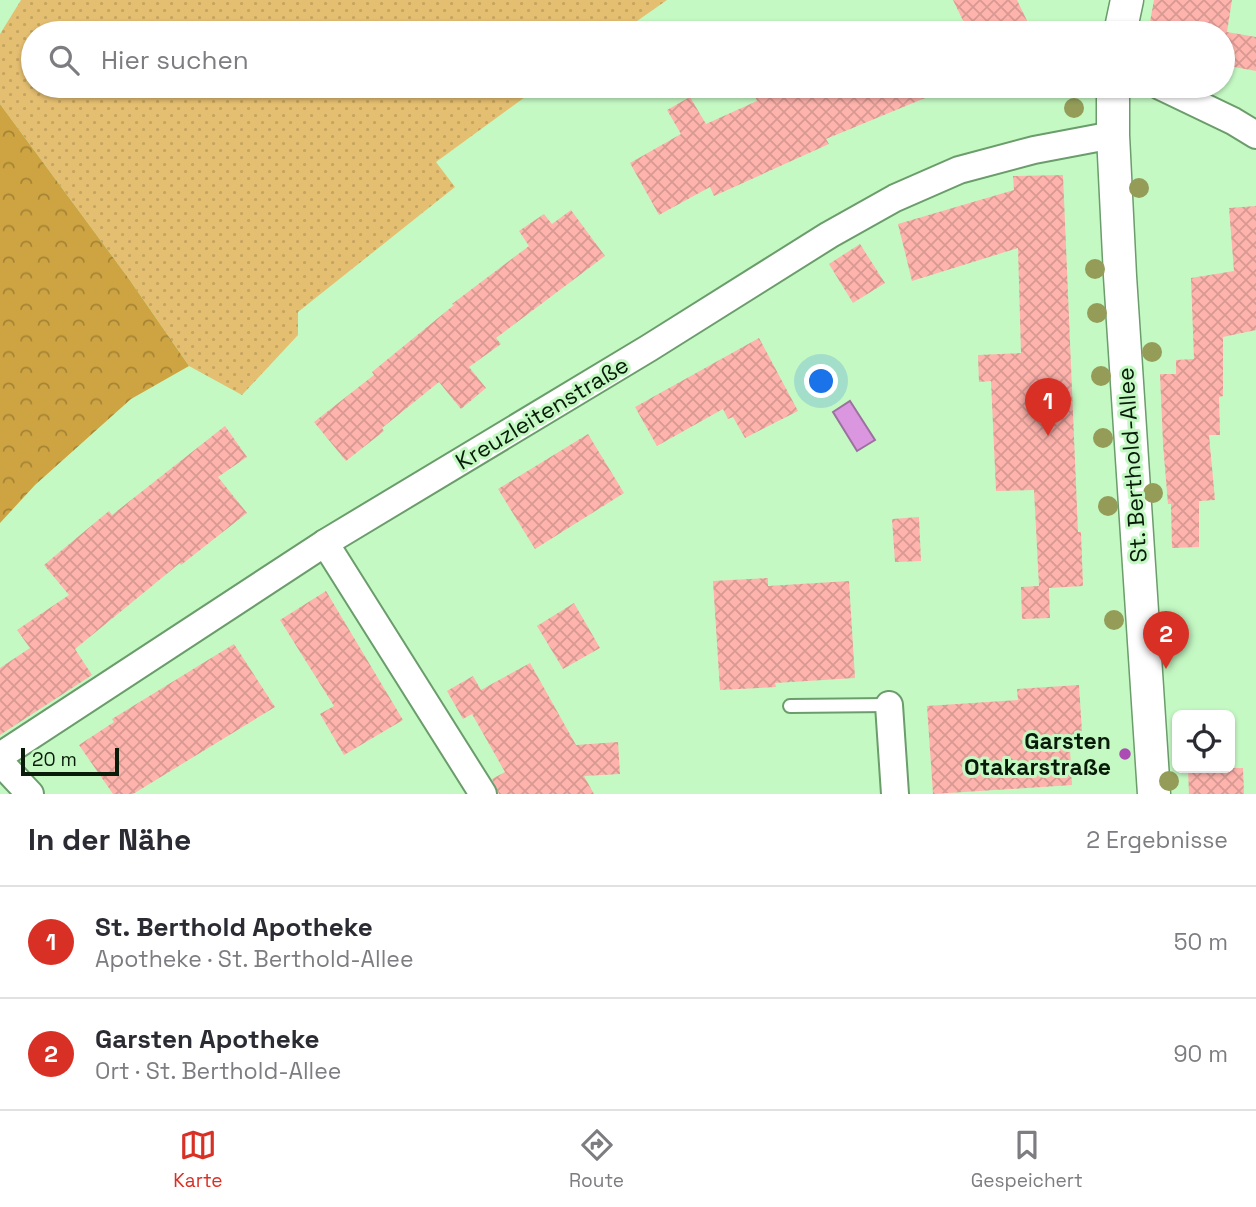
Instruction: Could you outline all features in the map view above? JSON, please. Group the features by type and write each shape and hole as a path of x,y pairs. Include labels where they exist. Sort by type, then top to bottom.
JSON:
{"street":[{"path":"1123,21 1127,0"},
{"name":"St. Berthold-Allee","path":"1113,98 1113,135 1154,794"},
{"path":"1185,98 1234,121 1256,135"},
{"name":"Kreuzleitenstraße","path":"0,759 325,543 649,348 829,235 895,198 959,170 1034,150 1113,135"},
{"path":"325,543 483,794"},
{"path":"889,705 895,794"},
{"path":"0,759 30,794"}],"lane":[{"path":"790,706 889,705"}],"shaded area":[{"path":"21,0 667,0 637,21 21,21 21,98 524,98 436,162 455,187 298,312 298,335 242,395 189,366 129,279 0,104 0,34"},
{"path":"850,401 875,440 857,451 833,412"}],"green space":[{"path":"0,104 129,279 189,366 131,399 35,485 0,523"}],"building":[{"path":"953,0 1017,0 1027,21 963,21"},
{"path":"1154,0 1232,0 1229,21 1150,21"},
{"path":"1235,33 1256,37 1256,71 1235,67"},
{"path":"691,98 706,124 757,101 756,98 925,98 826,139 829,144 714,196 710,187 659,215 630,163 681,134 667,110"},
{"path":"1063,175 1078,532 1081,532 1083,586 1049,588 1050,618 1022,619 1021,587 1039,586 1034,490 996,491 991,381 979,382 978,355 1021,353 1018,248 912,281 898,224 1014,190 1013,176"},
{"path":"1256,206 1256,330 1223,337 1223,396 1219,397 1220,435 1209,435 1215,500 1199,501 1199,547 1172,548 1160,374 1176,374 1176,360 1194,359 1191,278 1234,271 1229,208"},
{"path":"571,210 605,256 496,338 501,344 469,367 486,388 461,409 439,382 346,461 314,422 374,375 372,372 454,305 452,304 529,246 519,231 544,214 552,224"},
{"path":"860,244 885,283 853,303 829,264"},
{"path":"759,338 798,411 745,438 733,417 728,419 723,409 657,446 635,407"},
{"path":"225,426 247,457 218,477 247,513 181,565 180,563 75,649 92,675 0,735 0,668 30,648 17,630 69,595 44,565 109,511 112,515"},
{"path":"588,434 624,493 535,549 498,489"},
{"path":"919,517 921,561 895,562 892,519"},
{"path":"768,578 768,586 849,581 855,678 775,683 776,687 720,690 713,581"},
{"path":"326,591 403,720 344,755 320,714 334,706 280,620"},
{"path":"574,603 600,648 563,669 537,626"},
{"path":"234,644 275,707 133,794 113,794 79,745 114,722 112,719"},
{"path":"530,663 576,745 618,742 620,774 584,776 594,794 499,794 492,779 505,772 472,714 463,719 447,691 473,676 481,690"},
{"path":"1079,685 1083,748 1070,749 1072,785 933,794 927,706 1018,700 1017,689"},
{"path":"1235,768 1243,768 1244,794 1189,794 1188,773 1235,773"}],"place":[{"name":"St. Berthold Apotheke","path":"1048,436"},
{"name":"Garsten Apotheke","path":"1166,669"},
{"name":"Garsten Otakarstraße","path":"1125,754"}]}
